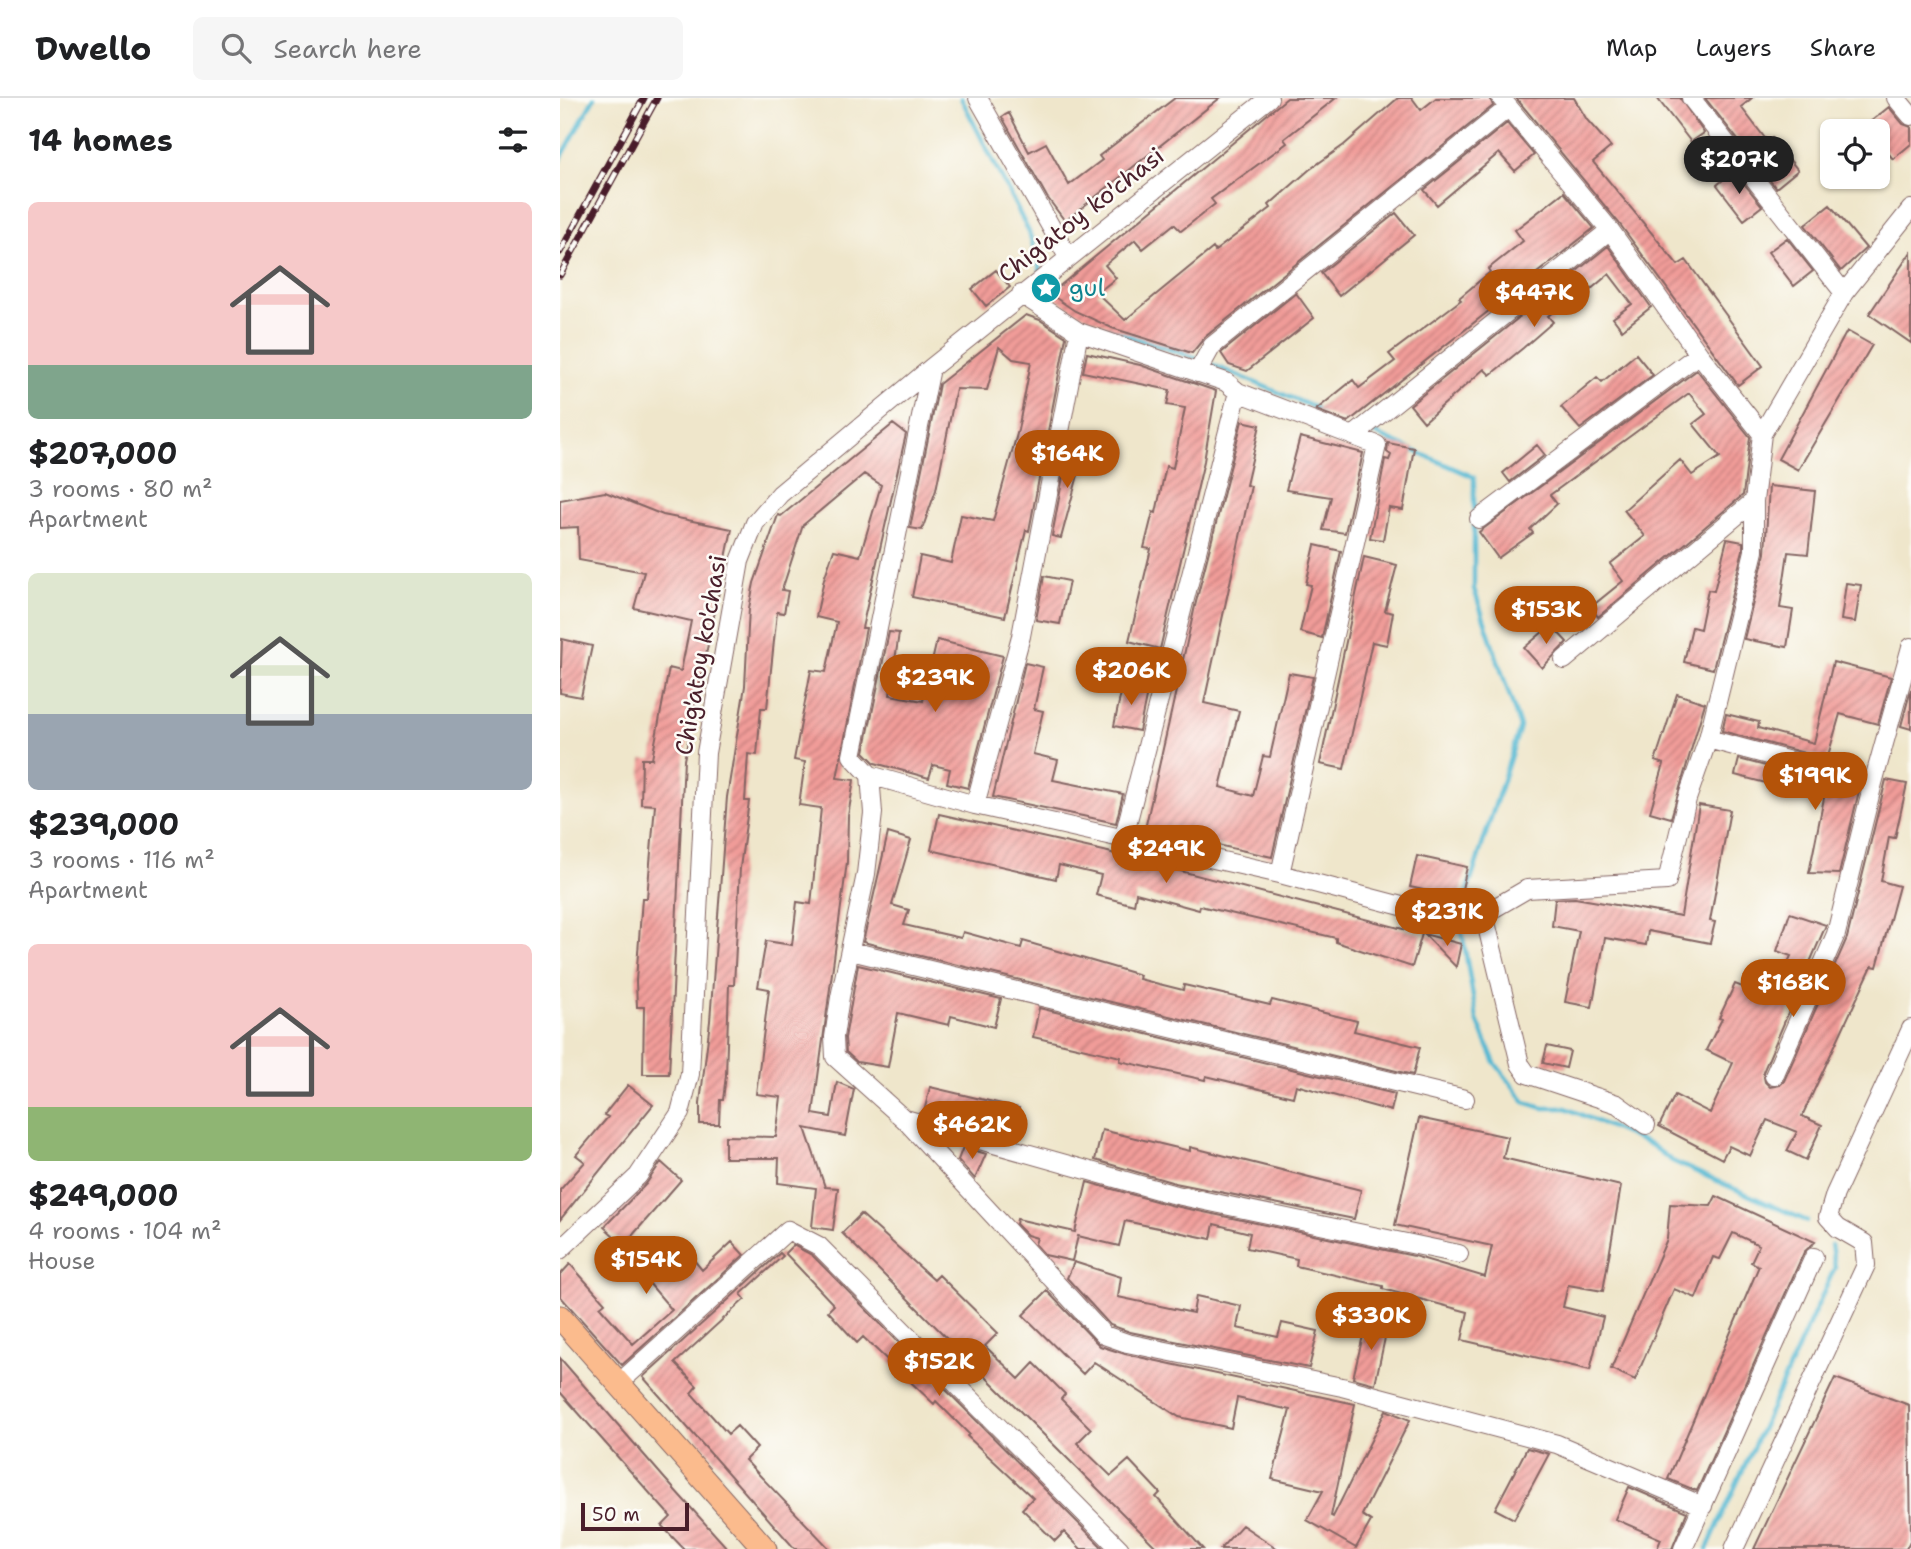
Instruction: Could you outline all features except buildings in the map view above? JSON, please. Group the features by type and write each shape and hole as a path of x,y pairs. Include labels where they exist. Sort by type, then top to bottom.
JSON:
{"main road":[{"path":"560,1317 765,1549"}],"street":[{"path":"978,98 1068,257"},
{"name":"Chig'atoy ko'chasi","path":"560,1250 638,1176 680,1113 690,1074 706,753 740,561 755,523 780,494 931,368 1269,98"},
{"path":"1691,98 1844,293"},
{"path":"1896,98 1911,116"},
{"path":"1199,368 1212,346 1505,103 1610,230 1699,355 1762,434"},
{"path":"931,368 852,755 870,775 975,805 1123,841 1280,874 1447,918 1484,914 1527,889 1667,881 1687,799 1708,738 1754,551 1754,501 1762,434 1844,293 1911,209"},
{"path":"1353,436 1610,230"},
{"path":"1021,294 1079,332 1199,368 1226,382 1238,392 1377,445 1280,874"},
{"path":"975,805 1021,636 1079,332"},
{"path":"1479,519 1699,355"},
{"path":"1123,841 1238,392"},
{"path":"1564,660 1754,501"},
{"path":"1774,1076 1836,934 1873,783 1911,647"},
{"path":"1708,738 1873,783"},
{"path":"870,775 873,813 866,874 834,1037 835,1057 904,1119 1104,1335 1127,1343 1342,1387 1557,1444 1703,1506"},
{"path":"1484,914 1520,1064 1527,1074 1617,1104 1646,1125"},
{"path":"851,951 1465,1099"},
{"path":"1734,1549 1866,1265 1864,1244 1838,1228 1828,1217 1835,1194 1911,1030"},
{"path":"904,1119 1172,1194 1459,1254"},
{"path":"618,1384 788,1230 819,1246 1120,1549"},
{"path":"1683,1549 1814,1257"}],"waterway":[{"path":"560,160 594,98"},
{"path":"961,98 1029,232 1042,275"},
{"path":"1045,284 1050,302 1096,326 1200,359"},
{"path":"1208,363 1323,411"},
{"path":"1369,431 1474,477 1474,589 1520,727 1464,902"},
{"path":"1462,932 1477,1020 1495,1063 1525,1102 1543,1108 1566,1108 1651,1145 1672,1161 1807,1221"},
{"path":"1707,1549 1835,1267 1831,1245"}],"railway":[{"path":"560,252 644,98"},
{"path":"560,275 657,98"}],"place":[{"name":"gul","path":"1046,288"}]}
